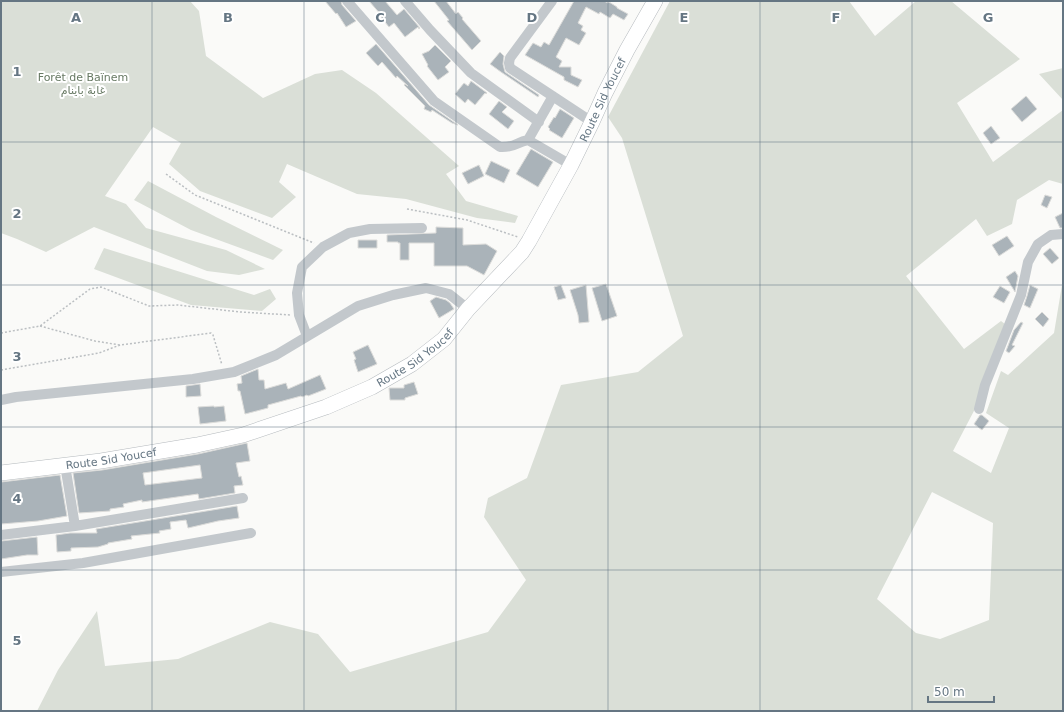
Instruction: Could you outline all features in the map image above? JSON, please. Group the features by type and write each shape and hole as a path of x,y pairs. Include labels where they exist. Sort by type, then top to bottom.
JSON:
{"main road":[{"name":"Route Sid Youcef","path":"1,473 101,461 197,445 243,435 326,407 372,387 412,364 444,339 468,310 522,252 571,165 605,93 655,1"}],"street":[{"path":"347,1 434,101 500,147 516,145 528,140 571,165"},
{"path":"406,1 430,30 471,73 539,122"},
{"path":"552,1 513,52 509,63 510,68 592,122"},
{"path":"528,140 553,96"},
{"path":"307,336 299,315 297,293 302,267 323,247 349,233 370,229 422,228"},
{"path":"979,409 985,385 1021,295 1028,262 1038,244 1051,236 1063,234"},
{"path":"1,400 16,397 193,379 234,372 276,355 358,306 393,295 426,288 449,294 468,310"},
{"path":"65,465 75,526"},
{"path":"1,535 75,526 243,498"},
{"path":"1,572 83,563 251,533"}],"path":[{"path":"166,174 195,195 323,247"},
{"path":"407,209 467,220 529,241"},
{"path":"40,326 90,289 101,287 149,306 178,305 240,312 299,315"},
{"path":"1,333 40,326 94,341 120,345"},
{"path":"1,370 99,353 120,345 211,333 213,335 224,373"}],"green space":[{"name":"Forêt de Baïnem غابة باينام","path":"1,1 190,1 199,11 206,56 263,98 315,74 342,70 376,93 459,166 446,174 466,201 518,216 515,223 477,218 406,199 357,194 287,164 279,182 296,197 272,218 200,191 169,164 181,143 153,127 105,196 126,204 146,228 226,250 265,269 239,275 207,271 94,227 46,252 1,233"},
{"path":"670,1 849,1 875,36 916,1 951,1 1020,59 957,103 993,162 1063,110 1063,184 1049,180 1017,200 1012,224 987,236 976,219 906,276 964,349 1001,321 1005,324 976,407 953,451 991,473 1009,428 986,413 1001,371 1008,375 1054,333 1063,285 1063,711 37,711 58,670 97,611 105,666 178,659 270,622 318,634 350,672 488,632 526,580 484,517 488,498 527,478 561,385 638,372 683,336 622,138 608,117","holes":["932,492 993,523 989,620 940,639 916,633 877,599"]},
{"path":"1063,68 1063,100 1039,74"},
{"path":"148,181 283,250 273,260 191,230 134,200"},
{"path":"104,248 254,295 270,289 276,299 262,311 191,305 94,269"}],"building":[{"path":"325,1 341,1 342,5 356,21 346,27 337,13 336,14"},
{"path":"369,1 385,1 397,15 404,9 420,28 419,29 418,27 405,37 394,23 389,27"},
{"path":"434,1 446,1 456,14 458,12 463,18 462,19 481,41 472,50 447,21 449,20"},
{"path":"574,1 609,2 628,14 624,20 613,14 610,18 600,12 599,14 586,7 578,23 583,26 581,30 586,33 579,45 566,38 556,57 562,61 559,67 571,67 571,75 582,80 578,87 564,80 564,77 525,55 533,43 541,47 544,42 549,45"},
{"path":"376,44 429,105 458,125 452,123 432,110 431,112 424,109 425,106 404,85 405,84 408,86 397,76 396,78 382,62 378,66 366,53"},
{"path":"435,45 451,61 445,67 449,72 438,80 427,66 428,65 422,54 429,51"},
{"path":"500,52 504,56 503,64 505,72 539,95 538,97 490,64"},
{"path":"471,81 487,93 485,93 475,105 468,99 465,103 455,94 464,83 468,86"},
{"path":"1026,96 1037,109 1022,122 1011,109"},
{"path":"499,101 507,107 502,112 514,121 508,129 489,114"},
{"path":"560,109 574,118 562,138 549,130 550,129 548,127"},
{"path":"991,126 1000,138 991,144 983,133"},
{"path":"531,149 553,162 538,187 516,174"},
{"path":"491,161 510,170 504,183 485,174"},
{"path":"479,165 484,176 468,184 462,173"},
{"path":"1045,195 1052,197 1047,208 1041,205"},
{"path":"1063,213 1063,228 1060,228 1055,217"},
{"path":"436,227 463,228 463,245 486,244 497,251 484,275 467,266 434,266 434,243 409,243 409,260 400,260 400,243 387,242 387,235 436,233"},
{"path":"1007,236 1014,246 999,256 992,245"},
{"path":"358,240 377,240 377,248 358,248"},
{"path":"1050,248 1059,258 1052,264 1043,254"},
{"path":"1015,271 1018,276 1015,292 1006,277"},
{"path":"606,284 617,316 602,321 592,288"},
{"path":"561,285 566,298 558,300 554,287"},
{"path":"586,285 589,322 579,323 570,290"},
{"path":"1030,285 1038,289 1030,308 1024,305"},
{"path":"1000,286 1010,292 1004,303 993,297"},
{"path":"436,297 446,300 454,309 439,318 430,301"},
{"path":"1042,312 1049,319 1043,327 1035,319"},
{"path":"1021,322 1023,323 1012,345 1015,346 1009,353 1006,351 1014,330"},
{"path":"368,345 377,364 358,372 354,360 356,359 353,352"},
{"path":"258,369 259,380 264,380 265,389 286,383 288,389 320,375 326,389 308,396 301,396 268,405 268,408 245,414 237,384 242,383 241,376"},
{"path":"414,382 418,394 405,398 405,400 390,400 389,388 404,388 404,385"},
{"path":"200,384 201,396 186,397 186,386"},
{"path":"224,406 226,421 200,424 198,407"},
{"path":"980,415 989,421 982,430 974,424"},
{"path":"247,443 250,461 236,463 239,477 241,476 243,485 234,486 235,493 199,499 198,494 142,502 142,500 123,504 124,507 110,509 110,511 79,513 73,473 102,470 198,454","holes":["200,465 202,478 145,485 143,473"]},
{"path":"60,475 67,516 38,521 1,524 1,482"},
{"path":"237,506 239,518 188,528 186,520 170,522 171,529 159,531 160,533 131,536 132,539 108,543 98,547 71,548 71,551 57,552 56,535 70,533 97,533 96,529"},
{"path":"37,537 38,555 1,559 1,541"}]}
